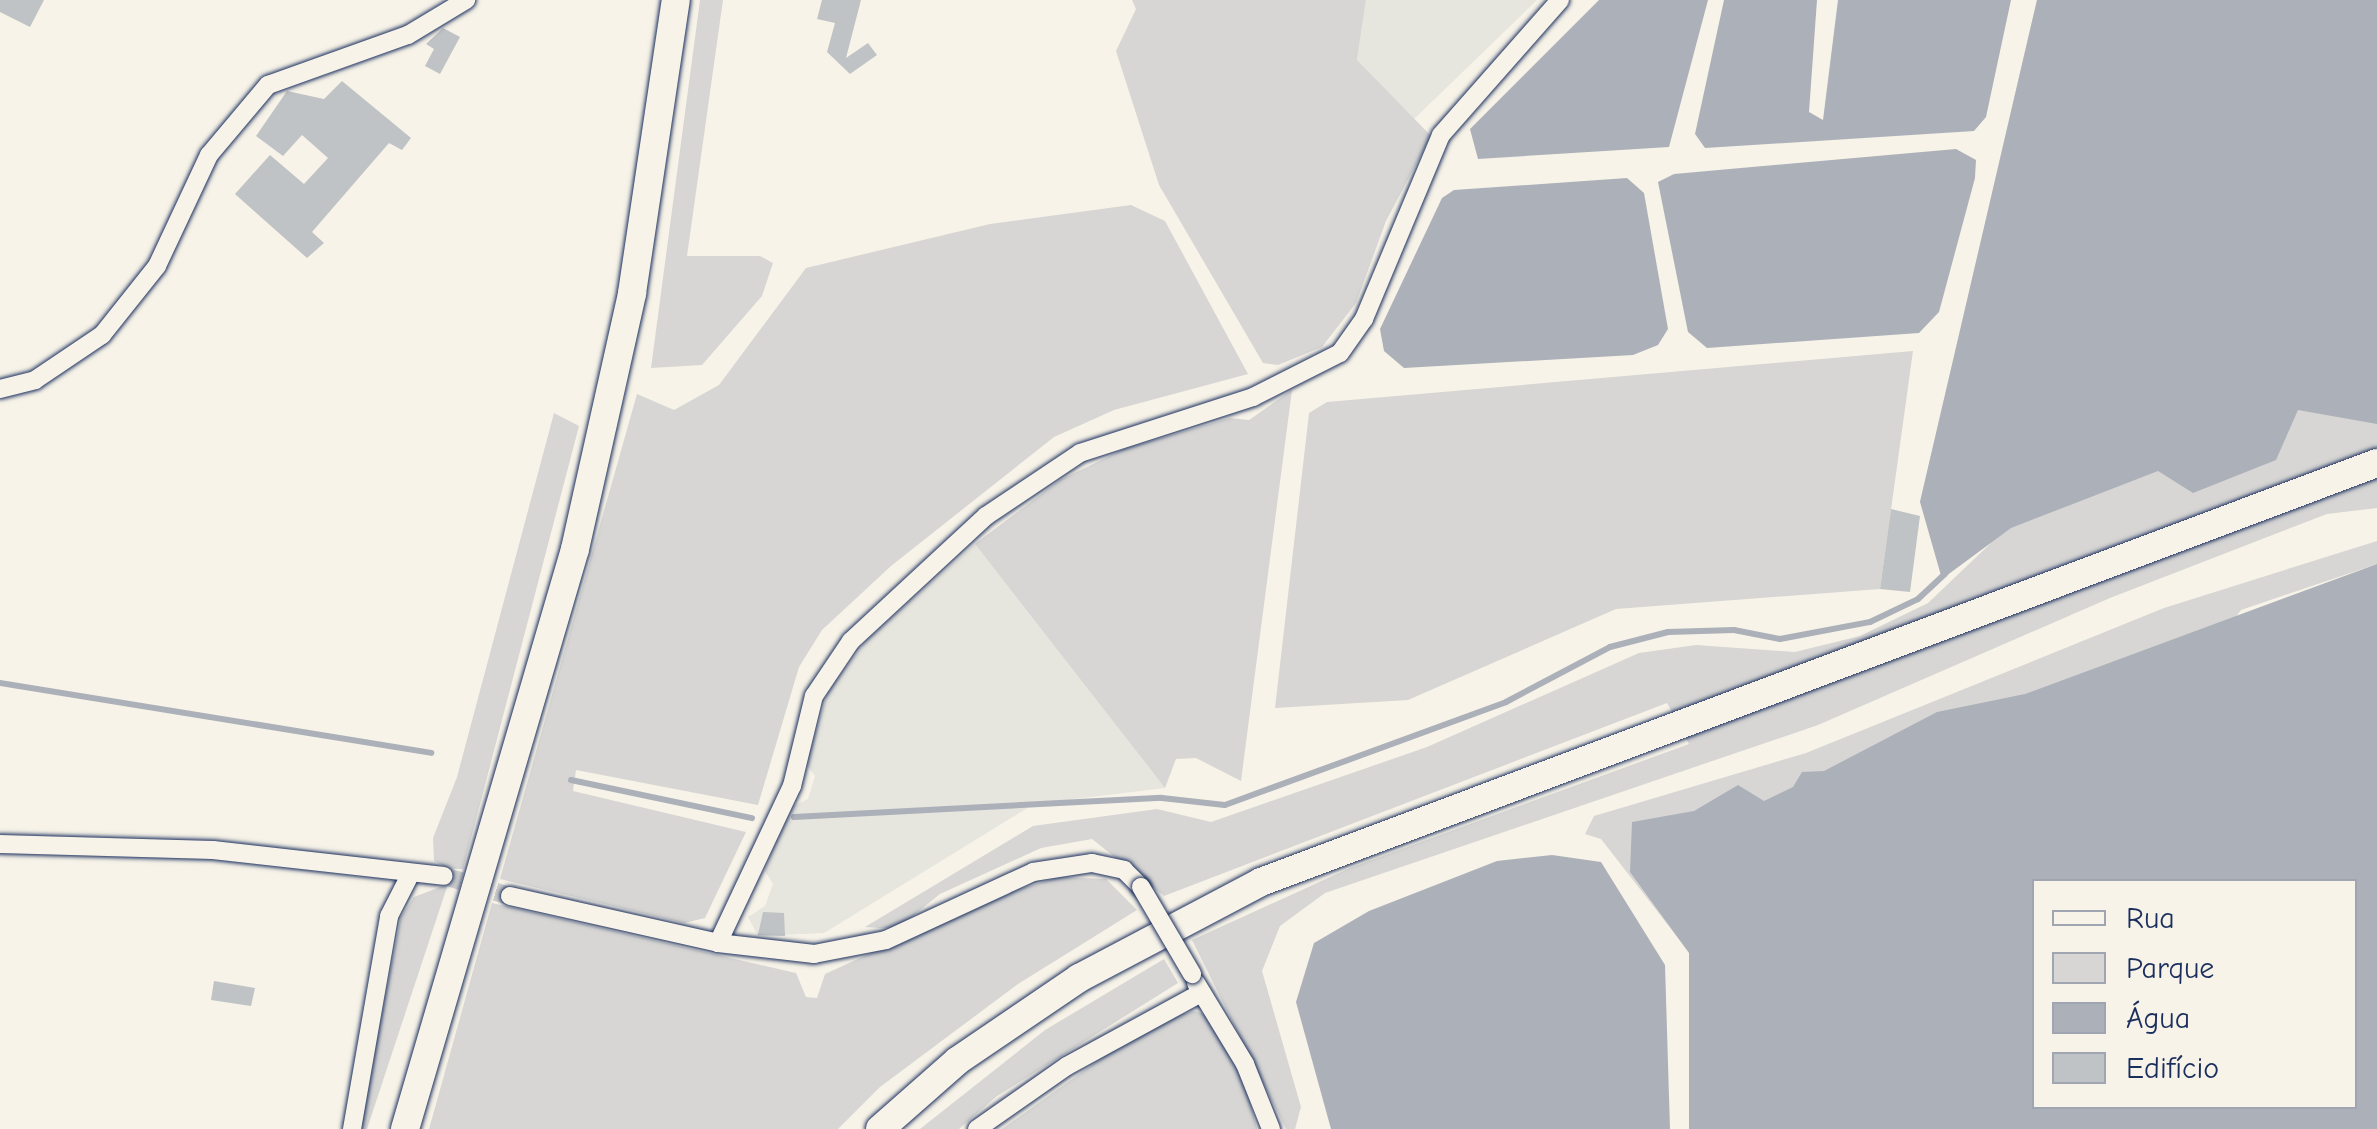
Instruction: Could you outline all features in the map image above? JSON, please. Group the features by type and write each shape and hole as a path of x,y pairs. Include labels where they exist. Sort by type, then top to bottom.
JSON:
{"main road":[{"path":"405,1129 550,644 614,382 676,0"},
{"path":"880,1129 957,1061 1187,917 1366,839 2377,463"},
{"path":"385,1129 472,909"}],"street":[{"path":"0,390 35,380 102,336 157,266 209,156 268,85 408,36 466,0"},
{"path":"718,943 792,786 814,696 851,640 986,516 1080,453 1253,397 1340,353 1364,320 1441,134 1560,0"},
{"path":"0,844 213,850 444,876"},
{"path":"510,896 718,943 814,954 886,940 1033,872 1092,863 1124,870 1141,887 1245,1064 1271,1129"},
{"path":"352,1129 389,916 410,872"},
{"path":"978,1129 1084,1056 1202,993"}],"shaded area":[{"path":"1366,0 1537,0 1413,120 1357,60"},
{"path":"975,544 1165,788 1034,804 824,933 758,936 748,917 765,906 773,884 765,871 789,808 808,799 815,776 806,764 828,692 867,640"}],"green space":[{"path":"700,0 723,0 687,256 760,256 773,263 762,296 702,365 651,368"},
{"path":"1132,0 1366,0 1357,60 1431,136 1386,221 1356,303 1322,347 1278,365 1263,363 1159,185 1116,51 1136,9"},
{"path":"2037,0 2377,305 2377,508 2327,514 2110,598 1818,725 1325,893 1280,926 1262,971 1301,1107 1295,1129 1286,1129 1192,940 1350,868 1689,744 1667,703 1164,896 1092,839 1041,848 940,894 897,929 865,927 1033,826 1157,809 1211,822 1427,747 1639,653 1696,645 1795,652 1860,636 1928,603 1991,543 1920,502"},
{"path":"1131,205 1165,221 1248,374 1114,410 1054,437 891,566 822,630 799,667 758,805 576,770 573,791 746,832 705,918 684,923 500,879 637,394 674,410 719,385 806,268 990,224"},
{"path":"1913,351 1880,589 1616,609 1408,700 1275,708 1309,413 1327,402"},
{"path":"1292,390 1241,781 1196,758 1176,759 1165,788 975,544 1060,480 1124,449 1230,418 1249,420"},
{"path":"554,413 579,426 463,869 450,869 434,861 433,838 457,777"},
{"path":"2377,541 2377,564 2241,610 2036,879 2032,879 2032,967 1691,988 1689,952 1601,839 1585,834 1594,816 1806,753 2164,608"},
{"path":"1059,877 1106,879 1137,910 1018,984 880,1087 838,1129 429,1129 492,903 796,973 806,997 817,998 825,974 991,898"},
{"path":"448,884 367,1129 359,1129 401,917 414,897"},
{"path":"1164,959 1178,983 997,1096 959,1129 920,1129 1045,1030"},
{"path":"1195,1011 1211,1017 1243,1076 1257,1129 1002,1129 1151,1023"}],"water":[{"path":"1599,0 1708,0 1669,147 1478,159 1470,129"},
{"path":"1724,0 1817,0 1809,112 1823,120 1838,0 2011,0 1986,117 1974,131 1705,148 1695,134"},
{"path":"2037,0 2377,0 2377,424 2298,410 2276,460 2193,493 2158,471 2011,528 1942,579 1920,502"},
{"path":"1956,149 1976,160 1975,178 1939,312 1919,333 1707,348 1688,332 1658,182 1674,174"},
{"path":"1627,178 1644,193 1668,329 1658,345 1633,355 1404,368 1384,351 1380,329 1442,198 1454,190"},
{"path":"2377,564 2377,1129 1689,1129 1689,953 1630,872 1632,822 1694,811 1738,785 1764,801 1793,787 1802,772 1824,771 1937,712 2025,694"},
{"path":"1552,855 1601,862 1665,965 1670,1129 1331,1129 1296,1002 1314,943 1369,911 1497,861"}],"building":[{"path":"0,0 44,0 30,27 0,12"},
{"path":"822,0 861,0 846,58 868,43 877,55 850,74 827,52 835,23 817,19"},
{"path":"443,28 460,37 440,74 425,66 434,49 426,44"},
{"path":"342,81 411,138 402,150 389,143 312,232 324,243 307,258 235,194 270,155 304,184 328,158 302,135 283,156 256,136 287,91 324,99"},
{"path":"1891,509 1920,516 1910,592 1880,589"},
{"path":"763,912 784,913 785,936 758,935"},
{"path":"214,981 255,988 251,1006 211,1000"}],"waterway":[{"path":"794,817 1162,798 1225,805 1506,702 1610,647 1668,632 1734,630 1780,639 1870,622 1918,599 1945,574"},
{"path":"0,683 431,753"},
{"path":"571,780 752,818"}],"tunnel":[{"path":"444,876 510,896"}]}
